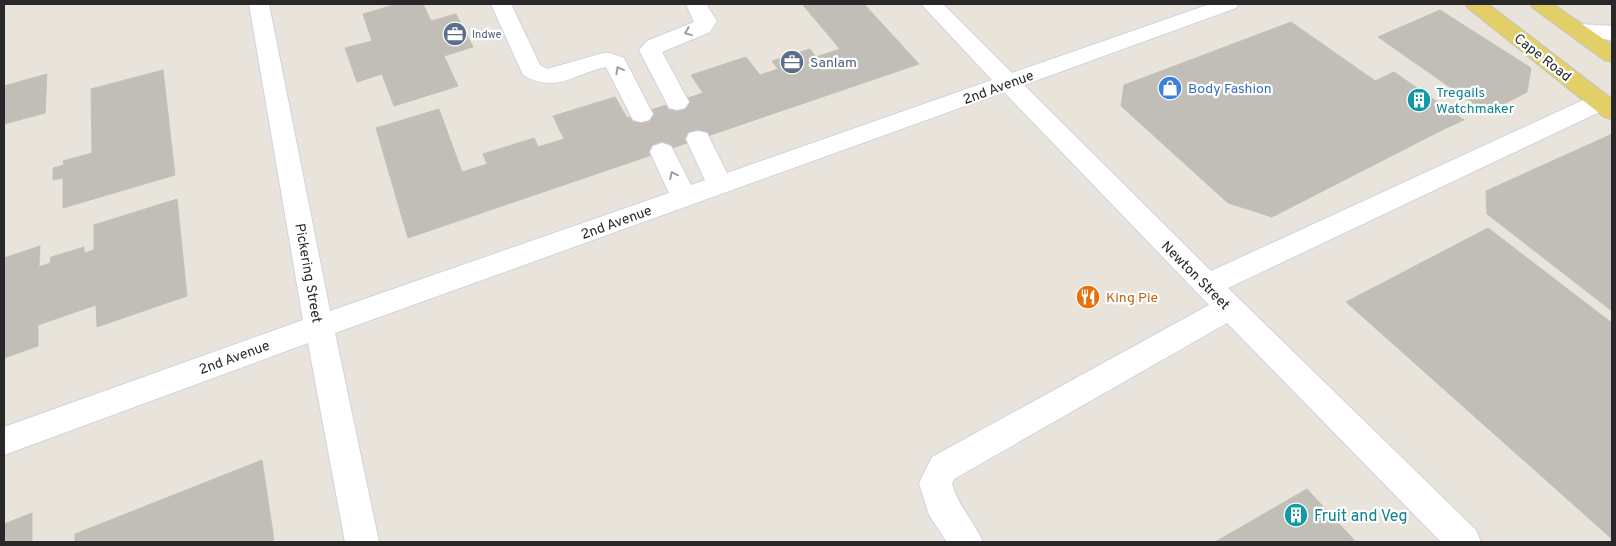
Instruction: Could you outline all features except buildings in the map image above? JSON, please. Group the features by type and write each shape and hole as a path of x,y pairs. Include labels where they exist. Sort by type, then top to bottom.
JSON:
{"main road":[{"name":"Cape Road","path":"1475,4 1606,106"},
{"path":"1540,4 1612,55"}],"street":[{"name":"Pickering Street","path":"259,4 319,327 362,542"},
{"path":"501,4 532,70 542,76 552,77 603,60 610,60 616,63 641,114"},
{"path":"678,102 650,50 655,46 702,27 706,21 704,14 696,4"},
{"name":"Newton Street","path":"931,4 1207,286 1464,542"},
{"name":"2nd Avenue","path":"4,441 319,327 1229,4"},
{"path":"1579,31 1612,33"},
{"path":"1207,286 1606,106"},
{"path":"698,140 720,185"},
{"path":"662,152 684,197"},
{"path":"966,542 941,504 935,483 944,468 1229,308"}],"tunnel":[{"path":"677,102 698,139"},
{"path":"641,114 662,152"}],"place":[{"name":"Indwe","path":"455,34"},
{"name":"Sanlam","path":"792,62"},
{"name":"Body Fashion","path":"1170,88"},
{"name":"Tregails Watchmaker","path":"1419,100"},
{"name":"King Pie","path":"1088,297"},
{"name":"Fruit and Veg","path":"1296,515"}]}
